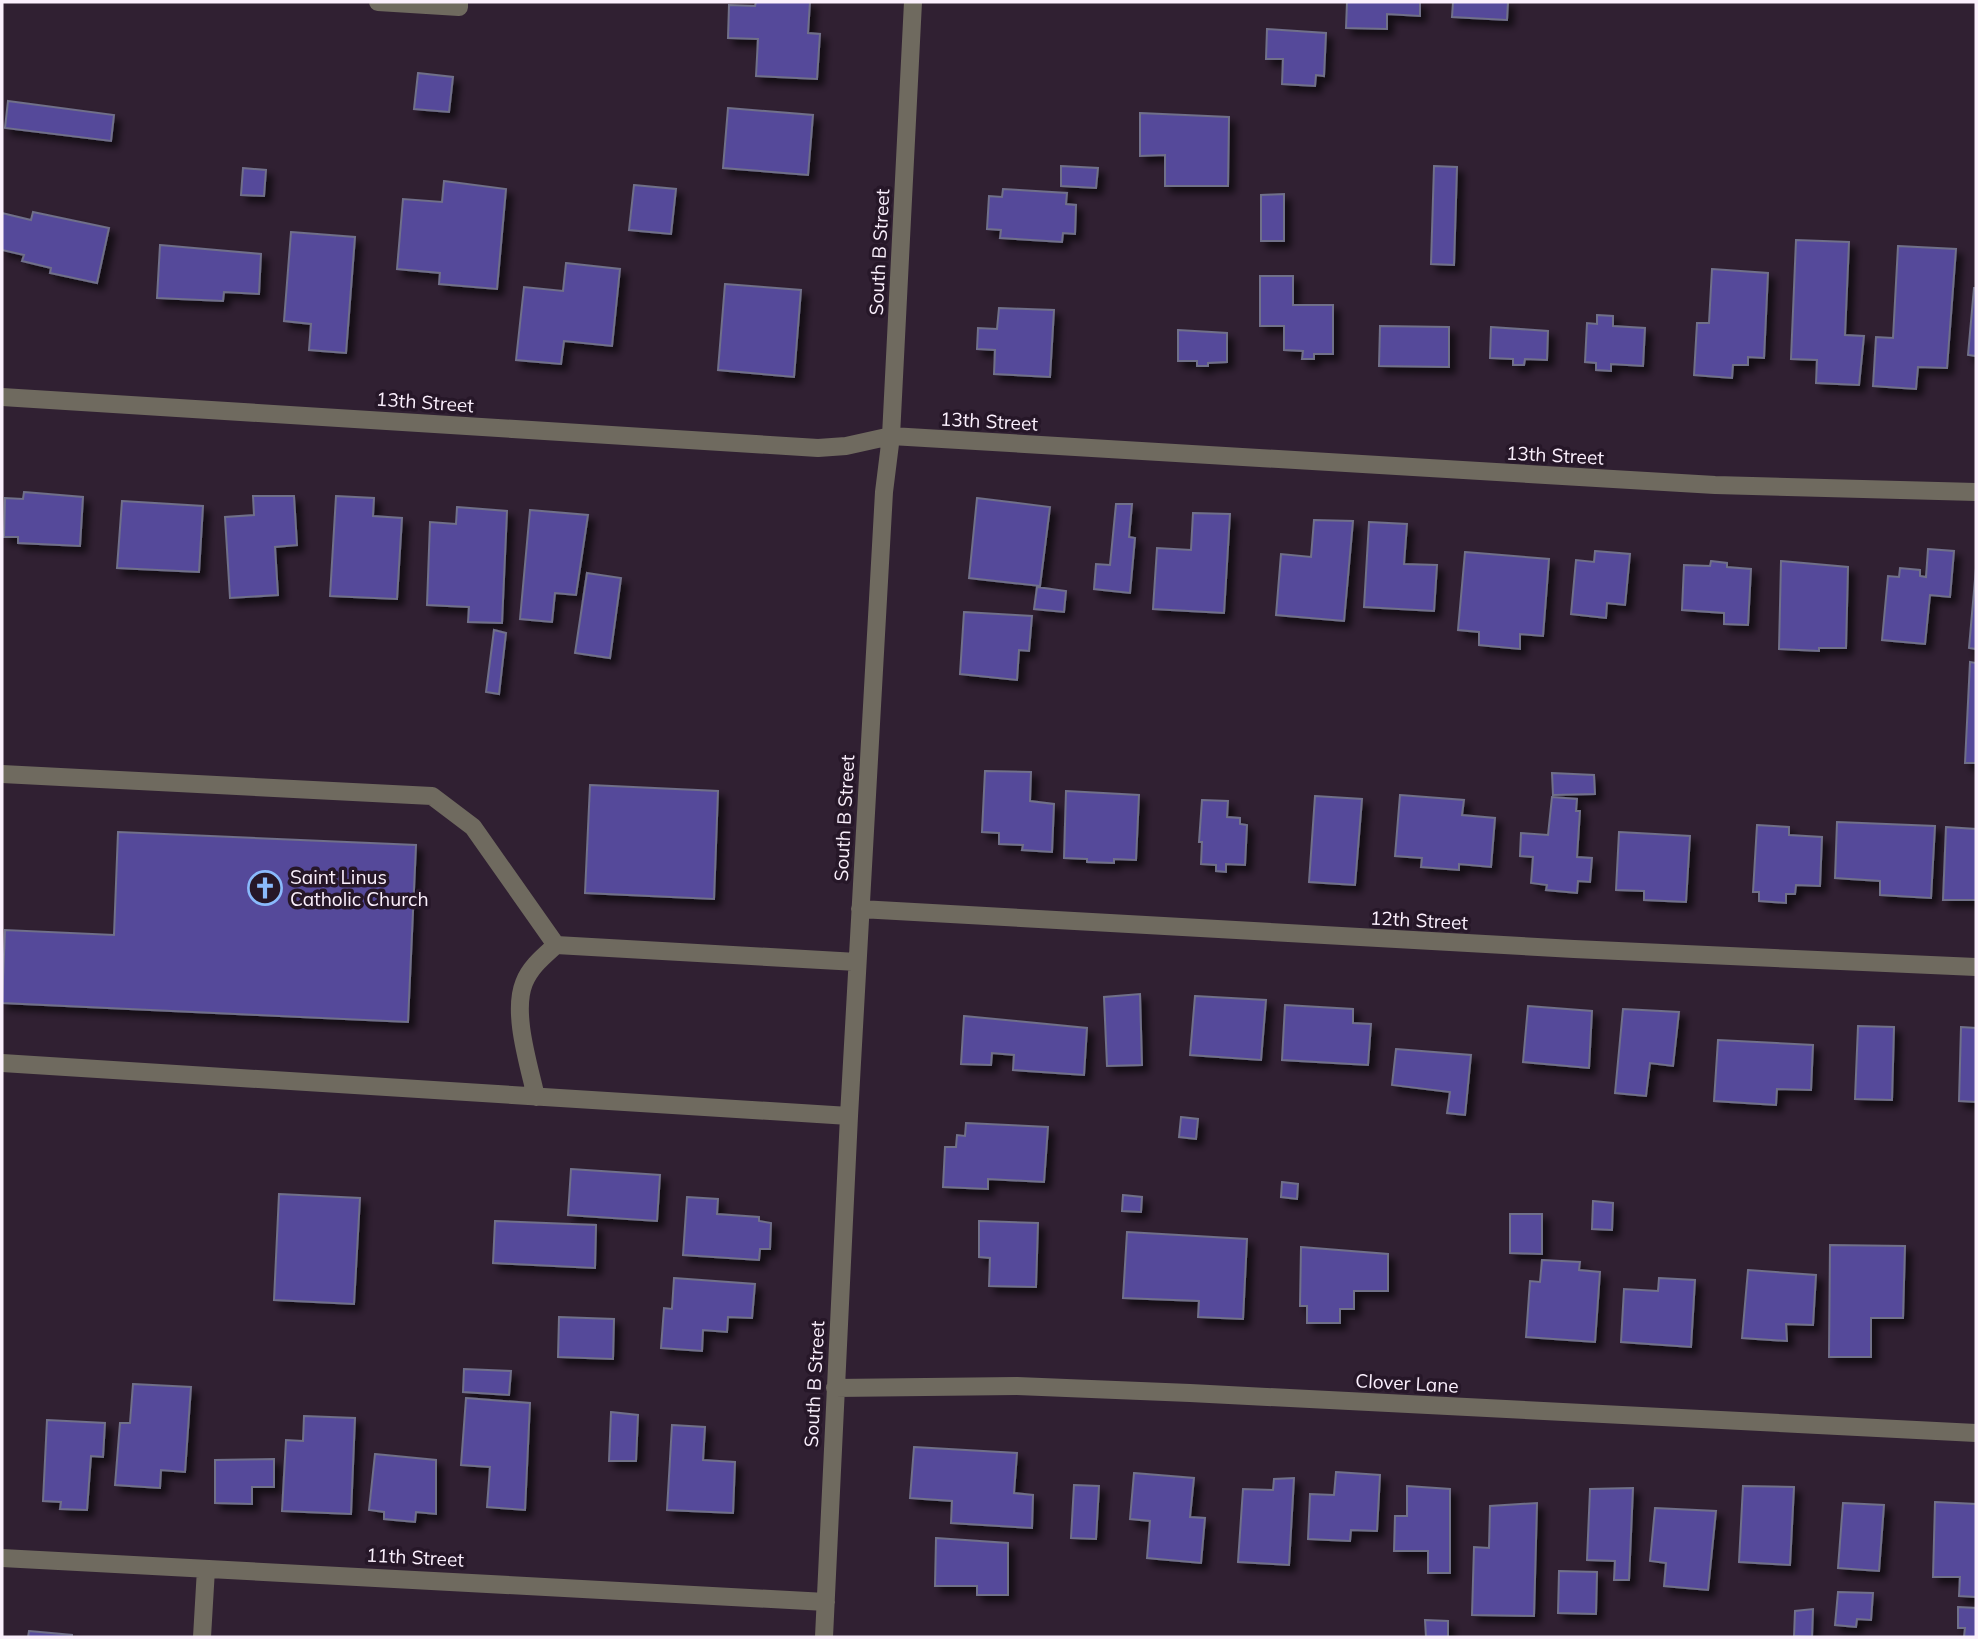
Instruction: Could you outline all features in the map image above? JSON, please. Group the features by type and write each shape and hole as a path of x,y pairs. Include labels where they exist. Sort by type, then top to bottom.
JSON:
{"street":[{"path":"378,2 458,7 459,2"},
{"name":"South B Street","path":"824,1637 857,962 884,492 891,436 913,2"},
{"name":"13th Street","path":"2,397 818,448 846,446 891,436 1701,484 1976,492"},
{"path":"2,774 432,796 473,827 556,945"},
{"name":"12th Street","path":"860,909 1574,949 1976,967"},
{"path":"536,1097 522,1031 520,1000 524,982 534,966 556,945 857,962"},
{"path":"2,1063 849,1116"},
{"name":"Clover Lane","path":"835,1388 1017,1386 1976,1433"},
{"name":"11th Street","path":"2,1558 825,1602"},
{"path":"202,1637 206,1569"}],"building":[{"path":"756,2 810,2 808,33 820,34 817,79 756,76 758,39 728,38 729,5 755,6"},
{"path":"1347,2 1420,2 1420,16 1387,14 1387,29 1346,28"},
{"path":"1453,2 1508,2 1507,20 1452,17"},
{"path":"1267,29 1326,33 1324,76 1316,75 1315,86 1282,84 1283,59 1266,59"},
{"path":"418,73 453,77 449,112 414,109"},
{"path":"8,101 114,115 111,141 5,128"},
{"path":"728,108 813,115 808,175 723,168"},
{"path":"1140,113 1229,117 1228,186 1165,186 1165,155 1140,156"},
{"path":"1061,166 1098,168 1096,188 1061,186"},
{"path":"1434,166 1457,167 1454,265 1431,264"},
{"path":"243,168 266,170 264,196 241,195"},
{"path":"444,181 506,189 497,289 439,284 440,273 397,269 403,199 442,202"},
{"path":"634,185 676,189 671,234 629,230"},
{"path":"1003,189 1067,193 1066,204 1076,205 1075,234 1063,233 1062,242 1000,238 1001,230 987,229 989,196 1002,197"},
{"path":"1284,194 1284,241 1261,241 1261,195"},
{"path":"33,212 109,228 97,283 50,273 51,268 22,261 24,255 2,250 2,213 31,220"},
{"path":"291,232 355,237 346,353 309,350 311,324 284,321"},
{"path":"1796,240 1849,242 1845,335 1864,336 1859,385 1816,383 1817,360 1791,359"},
{"path":"160,245 261,254 259,294 224,292 223,301 157,298"},
{"path":"1898,246 1956,249 1947,368 1918,367 1916,389 1873,386 1876,337 1893,338"},
{"path":"566,263 620,269 612,346 564,341 561,364 516,360 524,287 563,291"},
{"path":"1712,269 1768,273 1764,358 1748,357 1748,365 1733,365 1732,378 1694,375 1697,323 1709,323"},
{"path":"1260,276 1293,276 1293,305 1333,305 1333,354 1314,354 1314,359 1302,359 1303,351 1284,350 1284,326 1260,326"},
{"path":"725,284 801,290 794,377 718,370"},
{"path":"1976,288 1976,356 1968,355"},
{"path":"999,308 1054,310 1050,377 994,374 995,350 977,349 978,328 997,329"},
{"path":"1597,315 1613,316 1613,326 1645,328 1643,366 1611,364 1611,371 1596,370 1596,363 1585,362 1587,323 1597,324"},
{"path":"1380,326 1449,327 1449,367 1379,366"},
{"path":"1491,327 1548,331 1547,360 1525,359 1524,365 1513,365 1513,359 1490,358"},
{"path":"1178,330 1227,333 1227,362 1197,366 1197,361 1178,361"},
{"path":"24,492 83,497 80,546 18,543 18,537 4,537 5,498 23,499"},
{"path":"253,496 294,496 297,545 275,547 278,595 230,598 225,517 254,515"},
{"path":"336,496 374,498 373,516 402,518 397,599 330,596"},
{"path":"977,498 1050,507 1040,586 969,578"},
{"path":"122,501 203,506 199,572 117,568"},
{"path":"1116,504 1132,504 1129,537 1135,538 1130,593 1094,589 1096,564 1110,565"},
{"path":"457,507 507,511 502,623 468,622 469,607 427,605 430,522 456,524"},
{"path":"530,510 588,515 576,595 555,593 552,622 520,619"},
{"path":"1193,513 1230,514 1224,613 1153,609 1157,548 1191,550"},
{"path":"1314,520 1353,521 1344,621 1276,615 1281,554 1311,557"},
{"path":"1369,522 1407,524 1404,564 1437,565 1434,611 1364,607"},
{"path":"1928,549 1954,551 1950,597 1930,595 1925,644 1882,640 1888,576 1899,577 1900,568 1920,570 1920,576 1926,577"},
{"path":"1595,551 1630,554 1625,605 1607,603 1606,618 1571,614 1576,560 1594,562"},
{"path":"1465,552 1549,559 1543,636 1520,634 1520,649 1479,645 1479,632 1458,630"},
{"path":"1711,561 1727,563 1727,567 1751,569 1748,625 1724,624 1724,613 1682,610 1684,565 1710,566"},
{"path":"1781,561 1848,567 1846,648 1819,648 1819,651 1779,649"},
{"path":"1976,568 1976,649 1969,648"},
{"path":"587,573 621,578 610,658 575,653"},
{"path":"1037,587 1066,591 1064,612 1034,609"},
{"path":"964,612 1032,616 1029,651 1019,650 1017,680 960,674"},
{"path":"494,630 506,633 499,694 486,692"},
{"path":"1970,662 1976,663 1976,763 1965,763"},
{"path":"985,771 1031,772 1030,801 1054,804 1052,852 1022,850 1023,845 999,844 999,833 982,832"},
{"path":"1552,773 1594,775 1595,794 1553,795"},
{"path":"590,785 718,791 714,899 585,893"},
{"path":"1066,791 1139,795 1136,860 1114,859 1114,863 1064,858"},
{"path":"1400,795 1464,800 1462,815 1495,818 1491,867 1459,864 1459,870 1421,867 1422,858 1395,856"},
{"path":"1315,796 1362,799 1355,885 1309,882"},
{"path":"1552,797 1577,799 1576,811 1580,811 1577,857 1592,858 1590,882 1578,881 1577,893 1546,890 1547,885 1531,883 1533,857 1520,856 1521,833 1548,835"},
{"path":"1202,800 1228,801 1227,817 1240,818 1240,824 1247,825 1245,865 1226,864 1226,872 1216,871 1216,865 1201,864 1202,842 1199,842"},
{"path":"1837,822 1935,826 1931,898 1880,895 1880,881 1835,878"},
{"path":"1757,825 1789,827 1789,835 1822,837 1820,886 1796,885 1795,894 1786,894 1786,903 1759,901 1759,892 1753,892"},
{"path":"1946,827 1976,829 1976,900 1943,900"},
{"name":"Saint Linus Catholic Church","path":"118,832 416,845 408,1022 2,1003 5,930 114,935"},
{"path":"1619,832 1690,836 1686,902 1644,900 1644,891 1616,890"},
{"path":"1140,994 1142,1065 1107,1066 1104,997"},
{"path":"1195,996 1266,1000 1261,1060 1190,1055"},
{"path":"1285,1005 1353,1009 1353,1023 1371,1024 1368,1065 1282,1060"},
{"path":"1528,1006 1592,1011 1589,1068 1523,1062"},
{"path":"1623,1009 1679,1012 1673,1066 1650,1063 1646,1096 1615,1093"},
{"path":"964,1016 1087,1028 1084,1075 1013,1070 1014,1055 992,1053 991,1065 961,1064"},
{"path":"1858,1026 1894,1027 1892,1100 1855,1099"},
{"path":"1961,1027 1976,1028 1976,1102 1959,1101"},
{"path":"1718,1040 1813,1045 1811,1090 1777,1089 1776,1105 1714,1101"},
{"path":"1396,1049 1471,1055 1465,1115 1447,1113 1450,1092 1392,1085"},
{"path":"1181,1117 1198,1119 1196,1139 1179,1137"},
{"path":"966,1123 1048,1127 1044,1182 988,1179 988,1189 943,1187 945,1147 956,1147 957,1135 965,1136"},
{"path":"571,1169 660,1175 657,1221 568,1215"},
{"path":"1282,1182 1298,1184 1297,1199 1281,1197"},
{"path":"279,1194 360,1198 354,1304 274,1300"},
{"path":"1123,1195 1142,1197 1141,1212 1122,1211"},
{"path":"687,1197 718,1199 717,1214 759,1217 759,1221 771,1223 770,1249 760,1249 759,1260 683,1255"},
{"path":"1593,1201 1613,1203 1612,1230 1592,1229"},
{"path":"1510,1214 1542,1214 1542,1254 1510,1253"},
{"path":"495,1221 596,1225 595,1268 493,1263"},
{"path":"979,1221 1038,1223 1036,1287 989,1286 990,1258 979,1257"},
{"path":"1127,1232 1247,1239 1243,1319 1198,1317 1199,1301 1123,1298"},
{"path":"1830,1245 1905,1246 1903,1318 1871,1318 1871,1357 1829,1357"},
{"path":"1301,1247 1388,1254 1388,1291 1354,1291 1354,1309 1340,1309 1340,1323 1307,1323 1307,1306 1300,1306"},
{"path":"1542,1260 1580,1262 1579,1270 1600,1272 1595,1342 1526,1337 1530,1281 1540,1282"},
{"path":"1748,1270 1816,1275 1813,1325 1786,1324 1787,1341 1742,1338"},
{"path":"674,1278 755,1284 752,1318 728,1317 727,1332 703,1330 702,1351 661,1348 664,1308 672,1309"},
{"path":"1659,1278 1695,1280 1691,1347 1621,1342 1624,1289 1658,1291"},
{"path":"559,1317 614,1319 613,1359 558,1357"},
{"path":"464,1369 511,1371 509,1395 463,1392"},
{"path":"133,1384 191,1387 185,1472 161,1470 160,1488 115,1485 120,1423 130,1423"},
{"path":"466,1398 530,1403 525,1510 487,1507 490,1467 461,1465"},
{"path":"611,1412 638,1415 636,1461 609,1461"},
{"path":"304,1416 355,1418 351,1514 282,1511 286,1440 303,1441"},
{"path":"47,1420 105,1423 103,1457 91,1456 87,1510 60,1509 61,1502 43,1501"},
{"path":"672,1425 705,1427 703,1460 735,1462 733,1513 667,1510"},
{"path":"914,1447 1017,1453 1014,1493 1033,1495 1032,1528 951,1523 952,1501 910,1498"},
{"path":"375,1454 436,1460 436,1514 416,1512 415,1522 384,1519 384,1512 369,1510"},
{"path":"274,1459 274,1487 252,1487 252,1504 215,1503 215,1460"},
{"path":"1336,1472 1380,1475 1377,1531 1351,1530 1350,1541 1308,1539 1310,1494 1334,1495"},
{"path":"1134,1473 1194,1478 1190,1517 1205,1518 1201,1563 1147,1558 1150,1521 1130,1519"},
{"path":"1294,1478 1289,1565 1238,1562 1243,1489 1273,1490 1274,1479"},
{"path":"1074,1485 1099,1486 1096,1539 1071,1538"},
{"path":"1407,1486 1450,1489 1450,1573 1428,1573 1428,1551 1394,1551 1395,1516 1407,1516"},
{"path":"1743,1486 1794,1487 1790,1565 1739,1562"},
{"path":"1633,1488 1629,1580 1614,1580 1615,1561 1587,1560 1590,1489"},
{"path":"1935,1502 1976,1504 1976,1597 1959,1596 1960,1577 1933,1577"},
{"path":"1537,1503 1534,1616 1472,1615 1474,1547 1489,1548 1490,1506"},
{"path":"1843,1503 1884,1505 1879,1571 1838,1568"},
{"path":"1655,1508 1716,1511 1708,1590 1664,1586 1666,1563 1650,1561"},
{"path":"936,1538 1008,1543 1008,1595 977,1595 977,1586 935,1586"},
{"path":"1559,1571 1597,1572 1596,1614 1558,1613"},
{"path":"1838,1592 1873,1593 1871,1620 1857,1619 1856,1627 1835,1625"},
{"path":"1958,1607 1976,1608 1976,1637 1964,1637 1965,1628 1958,1628"},
{"path":"1813,1609 1812,1637 1794,1636 1795,1611"},
{"path":"1425,1620 1448,1621 1448,1637 1426,1637"},
{"path":"29,1631 72,1635 72,1637 28,1637"}],"place":[{"name":"Saint Linus Catholic Church","path":"265,888"}]}
